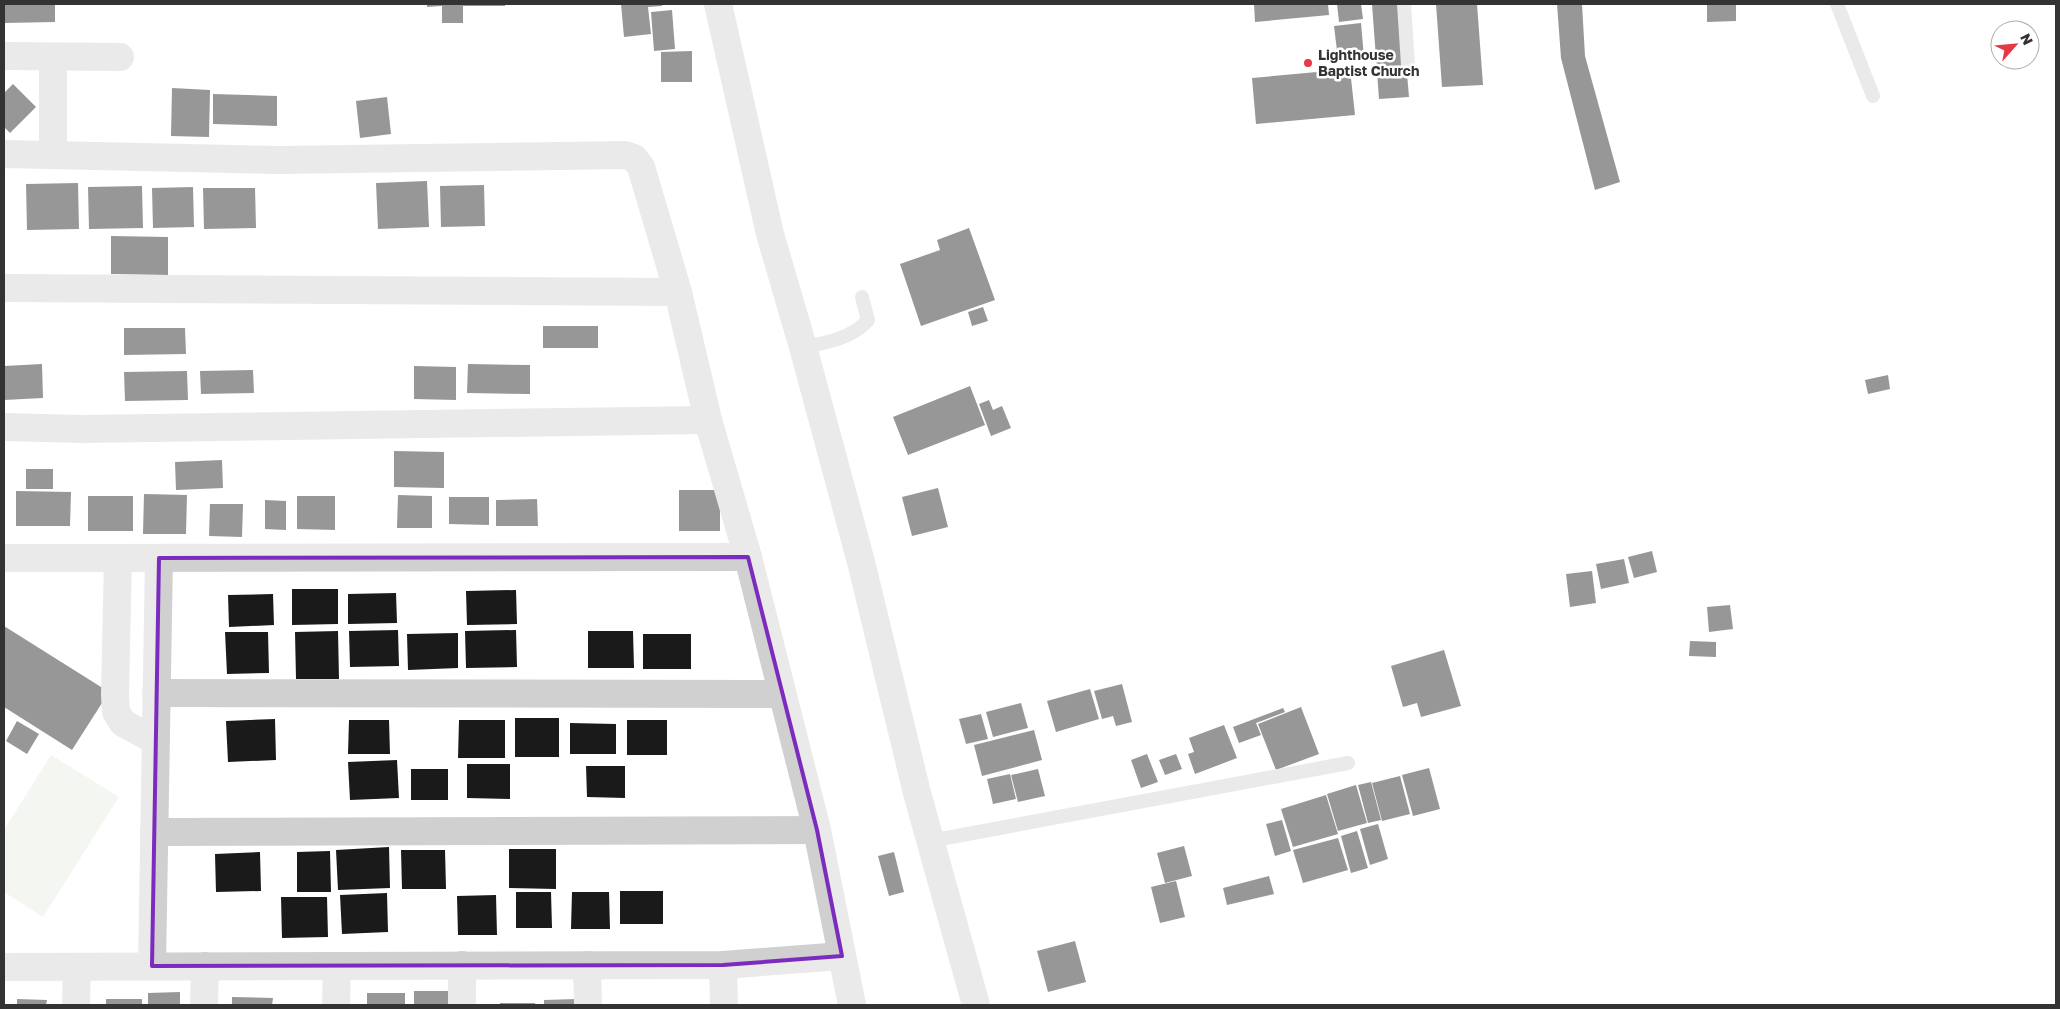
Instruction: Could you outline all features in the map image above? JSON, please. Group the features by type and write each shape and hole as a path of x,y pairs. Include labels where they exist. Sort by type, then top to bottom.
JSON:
{"street":[{"path":"718,4 770,234 861,562 916,793 976,1005"},
{"path":"4,56 120,57"},
{"path":"53,57 53,154"},
{"path":"4,154 279,160 625,156 634,158 641,167 678,292 708,420 748,557 817,830 852,1005"},
{"path":"4,288 678,292"},
{"path":"4,427 82,429 708,420"},
{"path":"4,558 748,557"},
{"path":"118,558 116,712 123,723 156,741"},
{"path":"152,966 159,558"},
{"path":"156,693 782,694"},
{"path":"154,832 817,830"},
{"path":"4,967 723,965 842,956"},
{"path":"462,965 462,1005"},
{"path":"587,965 588,1005"},
{"path":"723,965 724,1005"},
{"path":"204,1005 205,966"},
{"path":"336,1005 337,966"},
{"path":"76,1005 77,967"}],"lane":[{"path":"1404,4 1408,65"},
{"path":"1837,4 1873,96"},
{"path":"803,348 829,342 860,329 868,320 862,297"},
{"path":"930,842 1348,763"}],"highlighted area":[{"path":"748,557 817,830 842,956 723,965 152,966 159,558"}],"shaded area":[{"path":"51,755 119,797 43,917 4,892 4,830"}],"building":[{"path":"4,4 55,4 55,22 4,23"},
{"path":"427,4 505,4 505,6 463,6 463,23 442,23 442,6 427,7"},
{"path":"621,4 661,4 662,6 648,7 651,34 624,37"},
{"path":"1254,4 1328,4 1329,15 1255,22"},
{"path":"1337,4 1361,4 1363,19 1339,22"},
{"path":"1372,4 1401,4 1409,97 1379,99"},
{"path":"1436,4 1477,4 1483,85 1442,87"},
{"path":"1557,4 1582,4 1585,56 1620,182 1595,190 1561,58"},
{"path":"1707,4 1736,4 1736,21 1707,22"},
{"path":"672,10 675,49 654,51 651,12"},
{"path":"1361,23 1364,57 1338,59 1334,26"},
{"path":"692,51 692,82 661,82 661,52"},
{"path":"1350,69 1355,115 1256,124 1252,78"},
{"path":"13,84 36,107 10,133 4,127 4,93"},
{"path":"172,88 210,90 209,137 171,136"},
{"path":"213,94 277,96 277,126 213,124"},
{"path":"387,97 391,134 360,138 356,101"},
{"path":"427,181 429,227 378,229 376,183"},
{"path":"78,183 79,229 27,230 26,184"},
{"path":"484,185 485,226 441,227 440,186"},
{"path":"142,186 143,228 89,229 88,187"},
{"path":"193,187 194,227 153,228 152,188"},
{"path":"203,188 255,188 256,228 204,229"},
{"path":"969,228 995,300 921,326 900,264 940,250 937,240"},
{"path":"111,236 168,237 168,275 111,274"},
{"path":"983,307 988,321 972,326 968,312"},
{"path":"543,326 598,326 598,348 543,348"},
{"path":"124,328 185,328 186,354 124,355"},
{"path":"42,364 43,398 4,400 4,366"},
{"path":"468,364 530,365 530,394 467,393"},
{"path":"414,366 456,367 456,400 414,399"},
{"path":"253,370 254,393 201,394 200,371"},
{"path":"187,371 188,400 125,401 124,372"},
{"path":"1888,375 1890,389 1868,394 1865,380"},
{"path":"970,386 985,425 908,455 893,417"},
{"path":"989,400 993,410 1002,406 1011,428 991,436 979,404"},
{"path":"394,451 444,452 444,488 394,487"},
{"path":"222,460 223,488 176,490 175,462"},
{"path":"26,469 53,469 53,489 26,489"},
{"path":"938,488 948,527 912,536 902,497"},
{"path":"679,490 720,490 720,531 679,531"},
{"path":"16,491 71,492 70,526 16,526"},
{"path":"144,494 187,495 186,534 143,534"},
{"path":"398,495 432,496 432,528 397,528"},
{"path":"88,496 133,496 133,531 88,531"},
{"path":"297,496 335,496 335,530 297,529"},
{"path":"449,497 489,497 489,525 449,524"},
{"path":"537,499 538,526 496,526 496,500"},
{"path":"265,500 286,501 286,530 265,529"},
{"path":"210,504 243,504 242,537 209,536"},
{"path":"1652,551 1657,572 1634,578 1628,557"},
{"path":"1624,559 1629,583 1601,589 1596,564"},
{"path":"1592,571 1596,603 1570,607 1566,574"},
{"path":"292,589 338,589 338,624 292,625"},
{"path":"516,590 517,624 467,625 466,591"},
{"path":"396,593 397,623 348,624 348,594"},
{"path":"273,594 274,625 229,627 228,595"},
{"path":"1730,605 1733,629 1709,632 1707,607"},
{"path":"4,626 109,692 72,750 4,707"},
{"path":"398,630 399,666 350,667 349,631"},
{"path":"516,630 517,667 466,668 465,631"},
{"path":"338,631 339,679 296,679 295,632"},
{"path":"588,631 633,631 634,668 588,668"},
{"path":"225,632 268,632 269,673 227,674"},
{"path":"458,633 458,668 408,670 407,634"},
{"path":"643,634 691,634 691,669 643,669"},
{"path":"1690,641 1716,642 1716,657 1689,656"},
{"path":"1444,650 1461,706 1421,717 1417,703 1403,707 1391,666"},
{"path":"1122,684 1132,722 1116,726 1113,716 1102,719 1094,691"},
{"path":"1090,689 1099,719 1056,732 1047,701"},
{"path":"1021,703 1028,728 993,737 986,712"},
{"path":"1301,707 1319,754 1276,770 1258,724"},
{"path":"1283,708 1285,712 1256,723 1261,735 1239,743 1233,727"},
{"path":"981,714 988,739 966,744 959,719"},
{"path":"515,718 559,718 559,757 515,757"},
{"path":"275,719 276,760 228,762 226,721"},
{"path":"349,720 389,720 390,754 348,754"},
{"path":"459,720 505,720 505,758 458,758"},
{"path":"627,720 667,720 667,755 627,755"},
{"path":"17,721 39,734 27,754 6,741"},
{"path":"570,723 616,724 616,754 570,754"},
{"path":"1224,725 1237,758 1195,774 1188,754 1194,752 1189,738"},
{"path":"1034,730 1042,760 982,776 974,745"},
{"path":"1147,754 1158,782 1141,788 1131,760"},
{"path":"1176,754 1182,769 1165,775 1159,760"},
{"path":"397,760 399,798 350,800 348,762"},
{"path":"467,764 510,764 510,799 467,798"},
{"path":"586,766 625,766 625,798 587,797"},
{"path":"1429,768 1440,809 1413,816 1402,775"},
{"path":"411,769 448,769 448,800 411,800"},
{"path":"1038,769 1045,796 1018,802 1011,775"},
{"path":"1010,774 1016,799 993,804 987,779"},
{"path":"1400,776 1410,814 1382,821 1372,783"},
{"path":"1371,782 1381,820 1368,823 1358,785"},
{"path":"1356,785 1367,823 1338,831 1327,794"},
{"path":"1326,795 1338,834 1293,847 1281,809"},
{"path":"1282,820 1291,851 1275,856 1266,824"},
{"path":"1378,824 1388,859 1370,865 1360,829"},
{"path":"1357,831 1368,868 1351,873 1341,836"},
{"path":"1338,838 1348,870 1303,883 1293,850"},
{"path":"1184,846 1192,876 1165,883 1157,853"},
{"path":"389,847 390,888 338,890 336,850"},
{"path":"509,849 556,849 556,889 509,888"},
{"path":"401,850 445,850 446,889 402,889"},
{"path":"330,851 331,892 297,892 297,852"},
{"path":"260,852 261,891 216,892 215,854"},
{"path":"894,852 904,892 889,896 878,856"},
{"path":"1269,876 1274,894 1227,905 1223,888"},
{"path":"1176,881 1185,917 1160,923 1151,887"},
{"path":"620,891 663,891 663,924 620,924"},
{"path":"516,892 551,892 552,928 516,928"},
{"path":"572,892 609,892 610,929 571,929"},
{"path":"387,893 388,932 342,934 340,895"},
{"path":"496,895 497,935 458,935 457,896"},
{"path":"281,897 327,897 328,937 282,938"},
{"path":"1075,941 1086,982 1048,992 1037,951"},
{"path":"414,991 448,991 448,1005 414,1005"},
{"path":"180,992 180,1005 148,1005 148,993"},
{"path":"367,993 405,993 405,1005 367,1005"},
{"path":"232,997 273,998 272,1005 232,1005"},
{"path":"17,999 47,1000 46,1005 17,1005"},
{"path":"106,999 142,999 142,1005 106,1005"},
{"path":"576,999 576,1005 544,1005 544,1000"},
{"path":"500,1003 535,1003 535,1005 500,1005"}],"place":[{"name":"Lighthouse Baptist Church","path":"1308,63"}]}
